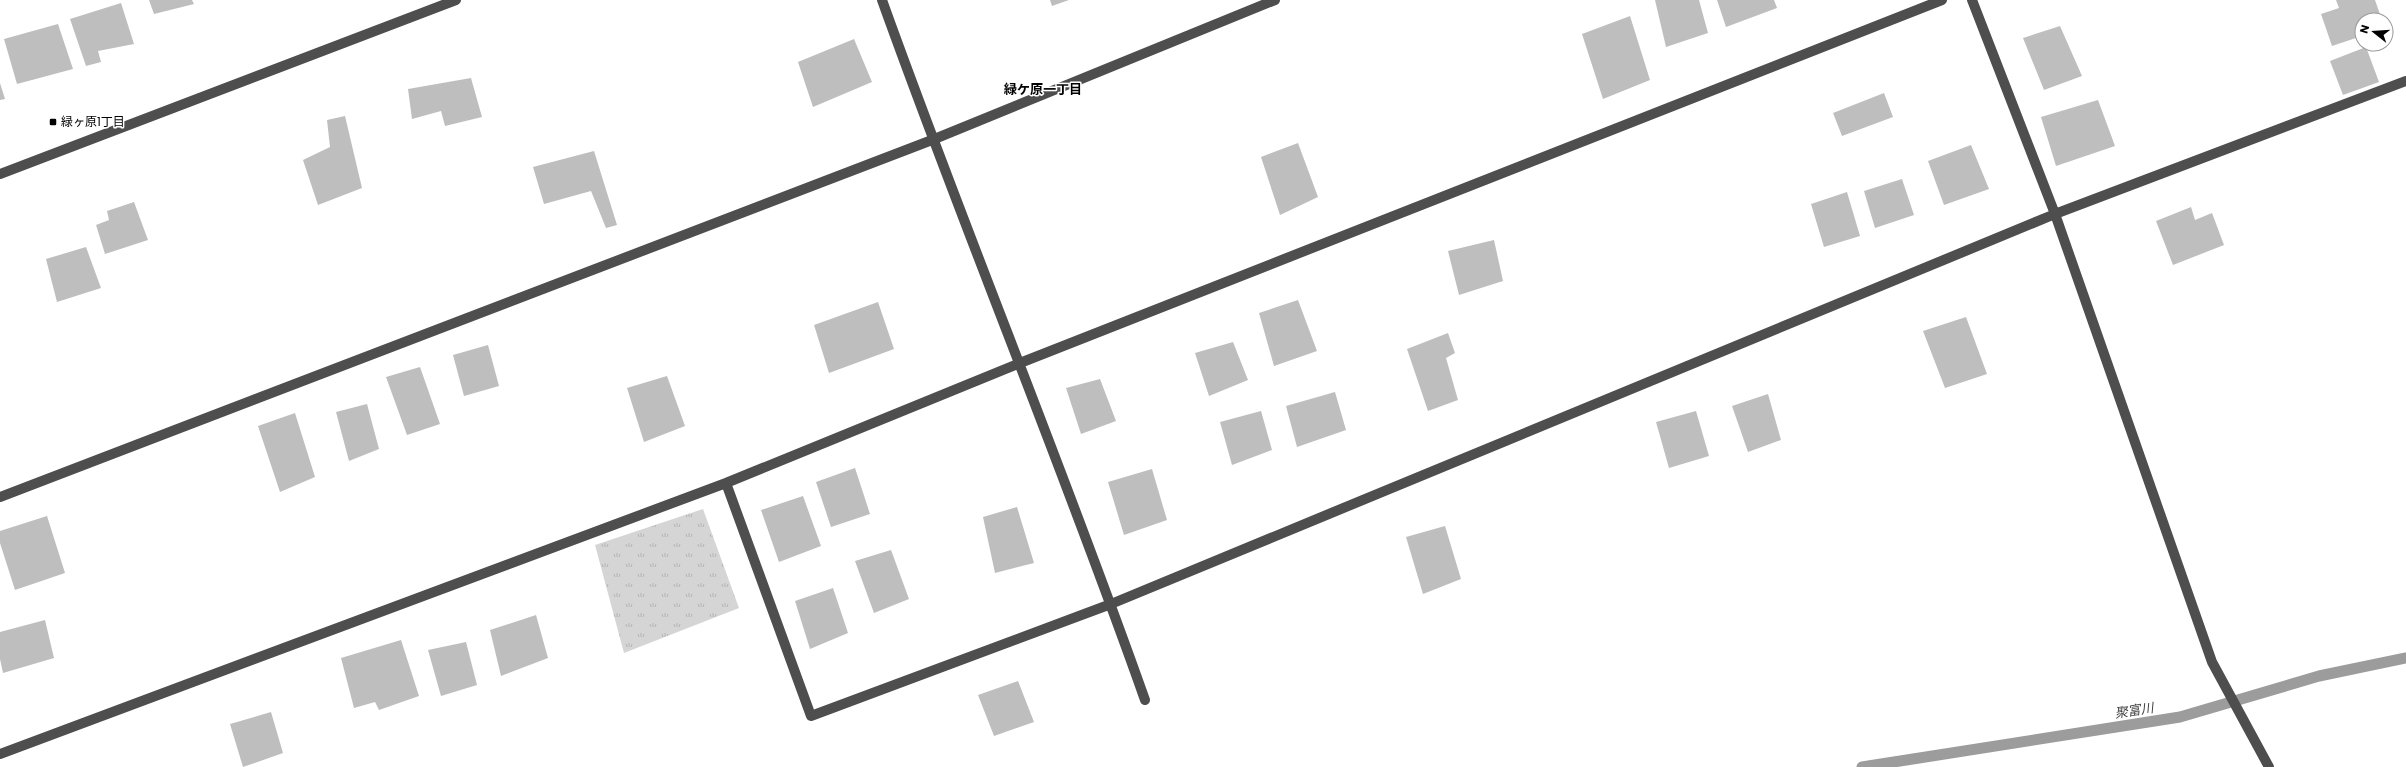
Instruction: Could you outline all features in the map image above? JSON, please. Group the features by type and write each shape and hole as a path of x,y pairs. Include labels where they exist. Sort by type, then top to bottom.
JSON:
{"street":[{"path":"0,174 456,0"},
{"path":"882,0 932,140 1020,363 1111,604 1145,700"},
{"path":"0,497 932,140 1274,0"},
{"path":"0,754 726,483 1020,363 1942,0"},
{"path":"1972,0 2055,214 2212,662 2269,767"},
{"path":"726,483 811,716 1111,604 2055,214 2406,81"}],"green space":[{"path":"703,509 739,608 624,653 595,545"}],"building":[{"path":"149,0 192,0 194,4 154,14"},
{"path":"1050,0 1069,0 1052,6"},
{"path":"1655,0 1699,0 1708,33 1666,47"},
{"path":"1717,0 1774,0 1777,8 1726,27"},
{"path":"2336,0 2375,0 2379,12 2354,12 2354,39 2332,46 2321,14 2339,8"},
{"path":"121,3 134,44 98,51 101,62 86,66 70,19"},
{"path":"1630,16 1650,80 1603,99 1582,34"},
{"path":"58,24 73,69 17,84 4,39"},
{"path":"2060,26 2082,76 2044,90 2023,38"},
{"path":"854,39 872,82 813,107 798,62"},
{"path":"2354,52 2368,52 2379,82 2343,95 2330,61"},
{"path":"471,78 482,117 445,126 441,111 412,119 408,89"},
{"path":"0,83 5,99 0,100"},
{"path":"1884,93 1893,117 1842,136 1833,113"},
{"path":"2098,100 2115,146 2056,166 2041,117"},
{"path":"345,116 362,188 318,205 303,160 330,147 327,120"},
{"path":"1298,143 1318,197 1280,215 1261,157"},
{"path":"1971,145 1989,189 1944,205 1928,161"},
{"path":"594,151 617,225 606,228 591,191 544,204 533,167"},
{"path":"1902,179 1914,215 1875,228 1864,191"},
{"path":"1847,192 1860,236 1824,247 1811,204"},
{"path":"134,202 148,240 105,254 96,225 109,220 107,211"},
{"path":"2191,207 2195,220 2212,213 2224,245 2173,265 2156,221"},
{"path":"1494,240 1503,281 1459,295 1448,251"},
{"path":"86,247 101,288 57,302 46,259"},
{"path":"1298,300 1317,351 1274,366 1259,313"},
{"path":"878,302 894,349 829,373 814,325"},
{"path":"1966,317 1987,374 1945,388 1923,331"},
{"path":"1448,333 1455,353 1446,358 1458,400 1428,411 1407,349"},
{"path":"1233,342 1248,380 1209,396 1195,353"},
{"path":"488,345 499,386 464,396 453,355"},
{"path":"420,367 440,424 407,435 386,377"},
{"path":"667,376 685,426 644,442 627,388"},
{"path":"1100,379 1116,421 1081,434 1066,388"},
{"path":"1335,392 1346,430 1297,447 1286,406"},
{"path":"1768,394 1781,440 1748,452 1732,406"},
{"path":"367,404 379,449 349,461 336,412"},
{"path":"1261,411 1272,450 1232,465 1220,422"},
{"path":"1696,411 1709,456 1669,468 1656,422"},
{"path":"295,413 315,477 280,492 258,426"},
{"path":"855,468 870,514 831,527 816,482"},
{"path":"1152,469 1167,520 1124,535 1108,482"},
{"path":"803,496 821,546 779,562 761,510"},
{"path":"1017,507 1034,563 995,573 983,517"},
{"path":"47,516 65,573 15,590 0,543 0,531"},
{"path":"1445,526 1461,579 1423,594 1406,537"},
{"path":"891,550 909,599 874,613 855,561"},
{"path":"833,588 848,633 810,649 795,601"},
{"path":"536,615 548,658 501,676 490,630"},
{"path":"45,620 54,658 3,673 0,659 0,632"},
{"path":"401,640 419,696 379,710 375,702 354,708 341,658"},
{"path":"466,642 477,685 441,696 428,650"},
{"path":"1018,681 1034,722 994,736 978,695"},
{"path":"271,712 283,753 243,767 230,724"}],"waterway":[{"name":"聚富川","path":"1862,767 2180,717 2319,676 2406,658"}],"place":[{"name":"緑ヶ原1丁目","path":"53,122"}],"district":[{"name":"緑ケ原一丁目","path":"1043,89"}]}
